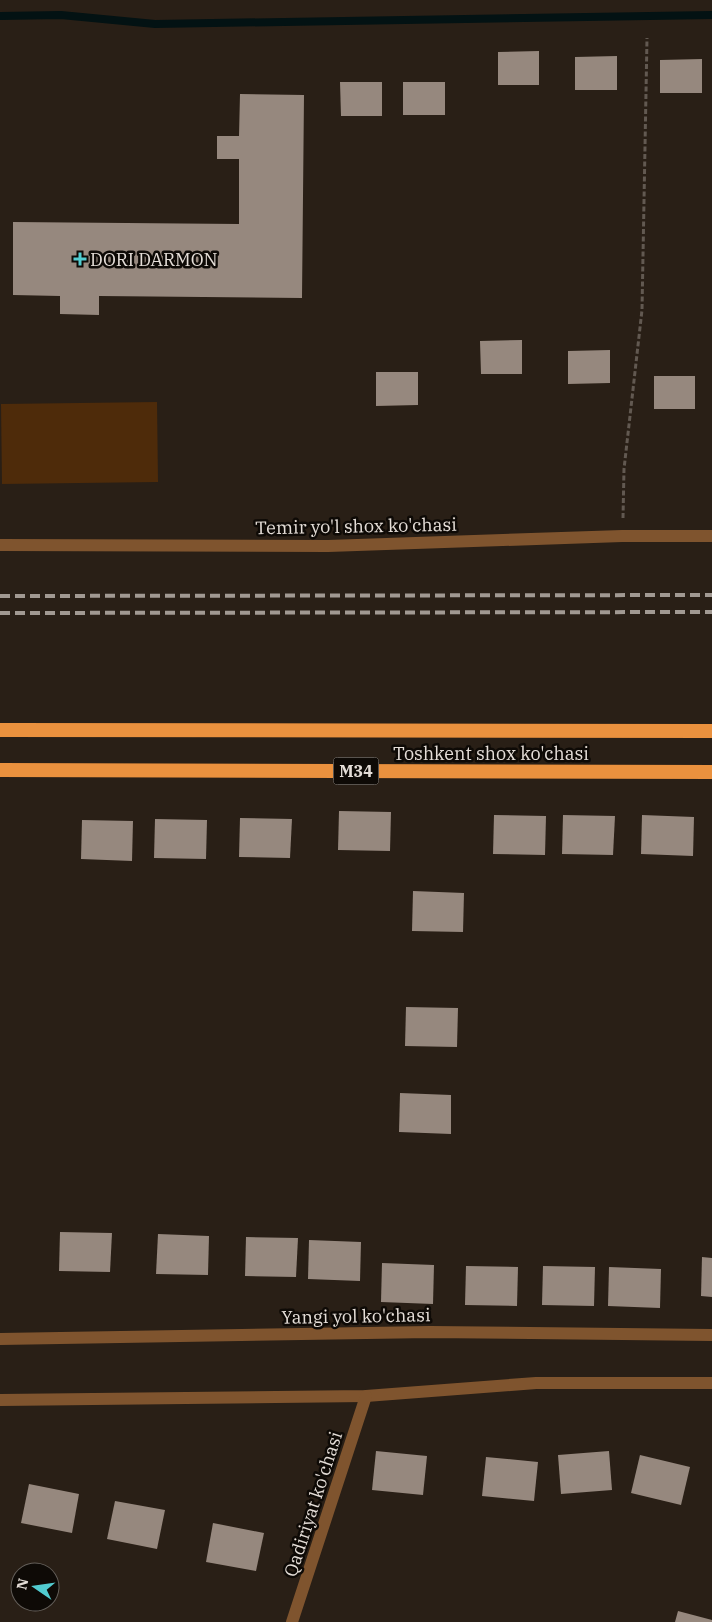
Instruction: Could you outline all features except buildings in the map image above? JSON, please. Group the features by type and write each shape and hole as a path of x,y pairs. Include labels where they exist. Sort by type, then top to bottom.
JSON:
{"highway":[{"name":"Toshkent shox ko'chasi","path":"0,730 712,731"},
{"name":"Toshkent shox ko'chasi","path":"0,770 712,772"}],"street":[{"name":"Temir yo'l shox ko'chasi","path":"0,545 328,546 622,536 712,536"},
{"name":"Yangi yol ko'chasi","path":"0,1339 430,1332 712,1335"},
{"path":"0,1400 366,1396 536,1383 712,1383"},
{"name":"Qadiriyat ko'chasi","path":"292,1622 366,1396"}],"path":[{"path":"622,536 624,469 642,310 647,38"}],"shaded area":[{"path":"157,402 158,482 2,484 1,404"}],"waterway":[{"path":"0,16 61,15 155,24 712,15"}],"railway":[{"path":"0,596 712,595"},
{"path":"0,613 712,612"}],"place":[{"name":"DORI DARMON","path":"80,259"}]}
